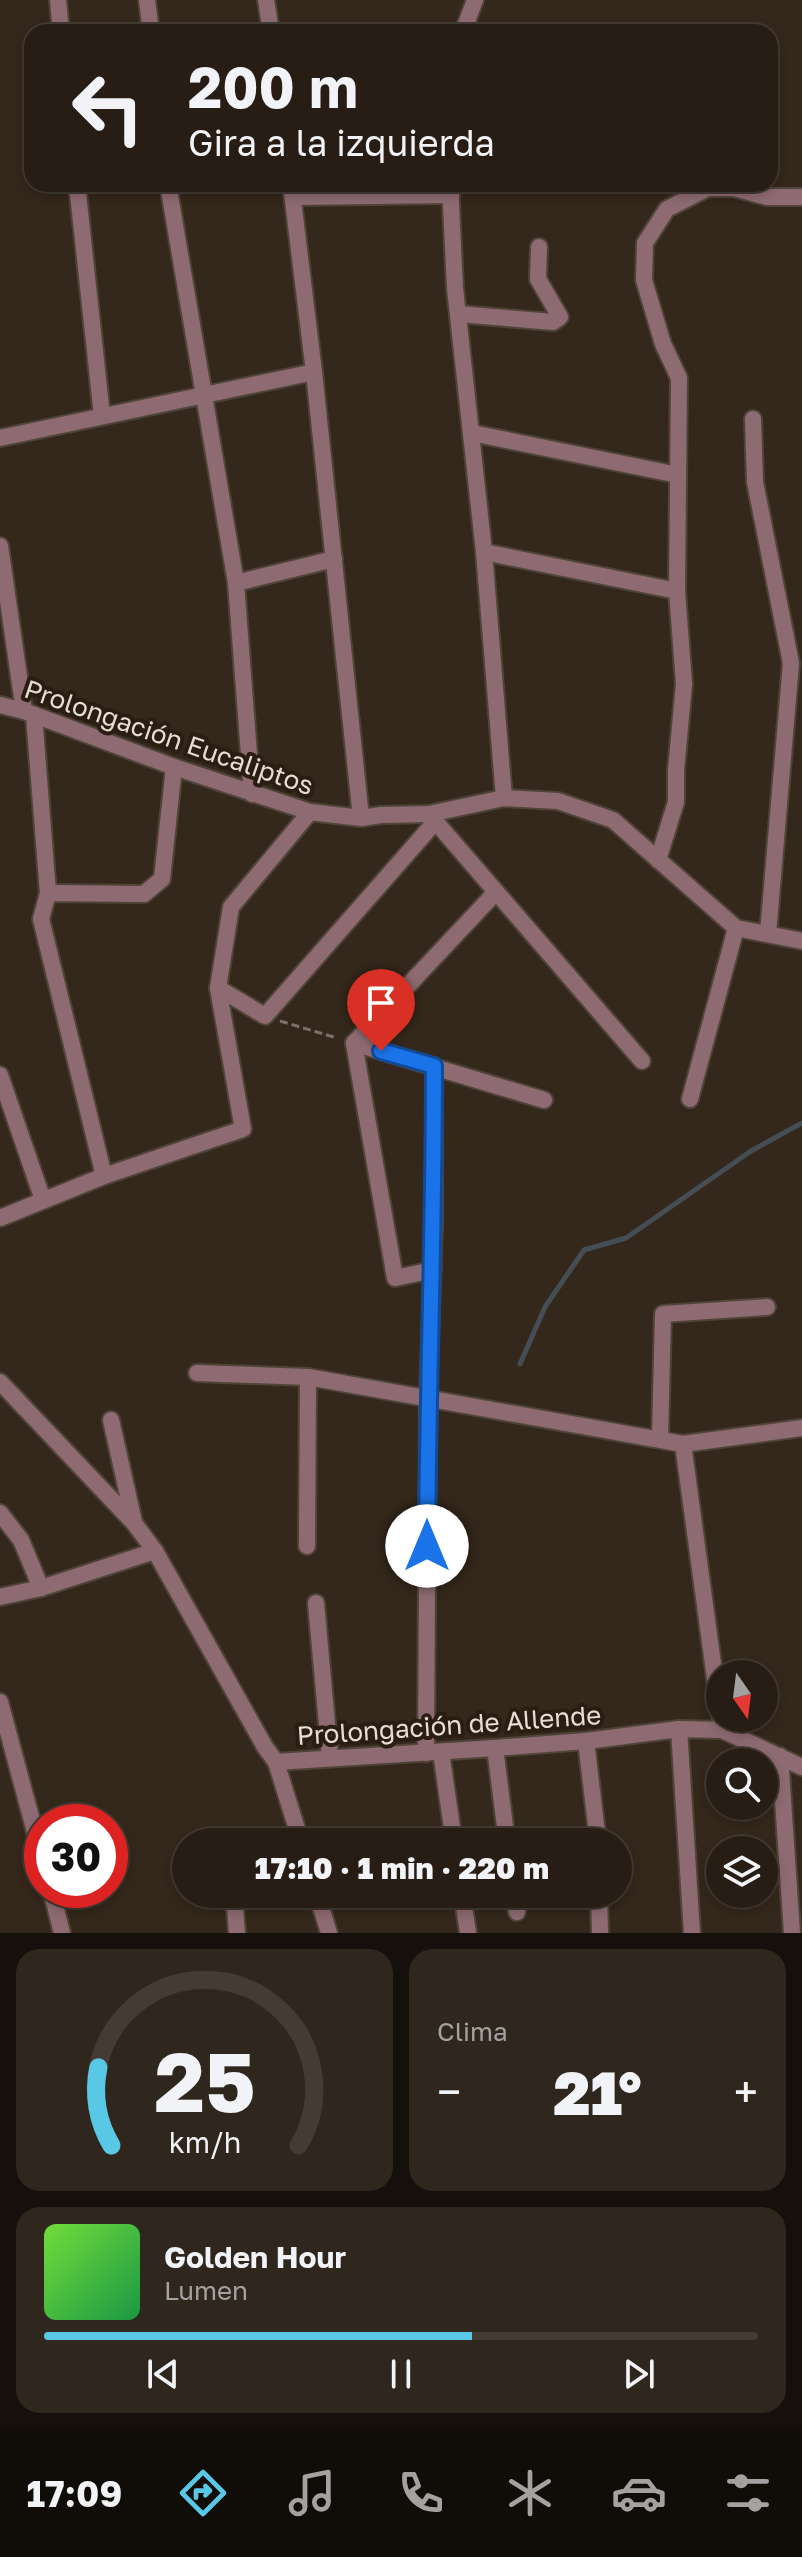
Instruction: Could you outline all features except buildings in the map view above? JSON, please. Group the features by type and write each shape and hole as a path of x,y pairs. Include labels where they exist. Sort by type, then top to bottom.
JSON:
{"street":[{"path":"58,0 60,24"},
{"path":"147,0 150,24"},
{"path":"266,0 270,24"},
{"path":"466,24 475,0"},
{"path":"78,192 102,416"},
{"path":"169,192 236,583 252,794"},
{"path":"292,192 361,818"},
{"path":"450,192 504,798"},
{"path":"658,860 676,802 684,684 677,591 679,378 663,344 644,280 645,243 667,209 700,192"},
{"path":"749,192 767,197 802,197"},
{"path":"459,314 553,322 560,317 538,279 539,247"},
{"path":"0,438 314,372"},
{"path":"753,419 755,482 791,663 768,934"},
{"path":"472,433 678,475"},
{"path":"0,546 29,713 48,893 41,919 104,1176"},
{"path":"484,552 677,591"},
{"path":"236,583 334,559"},
{"name":"Prolongación Eucaliptos","path":"0,705 310,812 361,818 381,815 432,818 504,798 558,801 613,820 736,928"},
{"path":"48,893 144,894 162,879 174,767"},
{"path":"0,1218 104,1176 243,1129 218,988 231,907 310,812"},
{"path":"218,988 265,1016 432,818 642,1061"},
{"path":"354,1043 496,892"},
{"path":"690,1099 736,928 802,941"},
{"path":"354,1043 544,1100"},
{"path":"354,1043 395,1278 433,1270"},
{"path":"434,1066 433,1270 428,1398 434,1752 451,1828"},
{"path":"0,1075 43,1200"},
{"path":"660,1439 663,1314 767,1307"},
{"path":"197,1373 308,1377 683,1444 802,1428"},
{"path":"307,1546 308,1377"},
{"name":"Prolongación de Allende","path":"0,1382 134,1523 155,1551 276,1762 586,1741 679,1729 706,1730"},
{"path":"111,1420 134,1523"},
{"path":"683,1444 712,1660"},
{"path":"0,1513 21,1540 41,1588"},
{"path":"0,1597 41,1588 155,1551"},
{"path":"316,1603 330,1757"},
{"path":"0,1702 27,1804"},
{"path":"679,1729 692,1933"},
{"name":"Prolongación de Allende","path":"726,1732 802,1767"},
{"path":"586,1741 596,1828"},
{"path":"495,1748 505,1828"},
{"path":"780,1756 792,1933"},
{"path":"276,1762 297,1828"},
{"path":"56,1908 62,1933"},
{"path":"235,1908 237,1933"},
{"path":"321,1908 329,1933"},
{"path":"464,1908 468,1933"},
{"path":"516,1908 517,1912"},
{"path":"599,1908 600,1933"}],"path":[{"path":"265,1016 354,1043"}],"waterway":[{"path":"520,1364 545,1307 584,1250 626,1238 751,1151 802,1123"}],"route":[{"path":"381,1051 434,1066 427,1546"}]}
